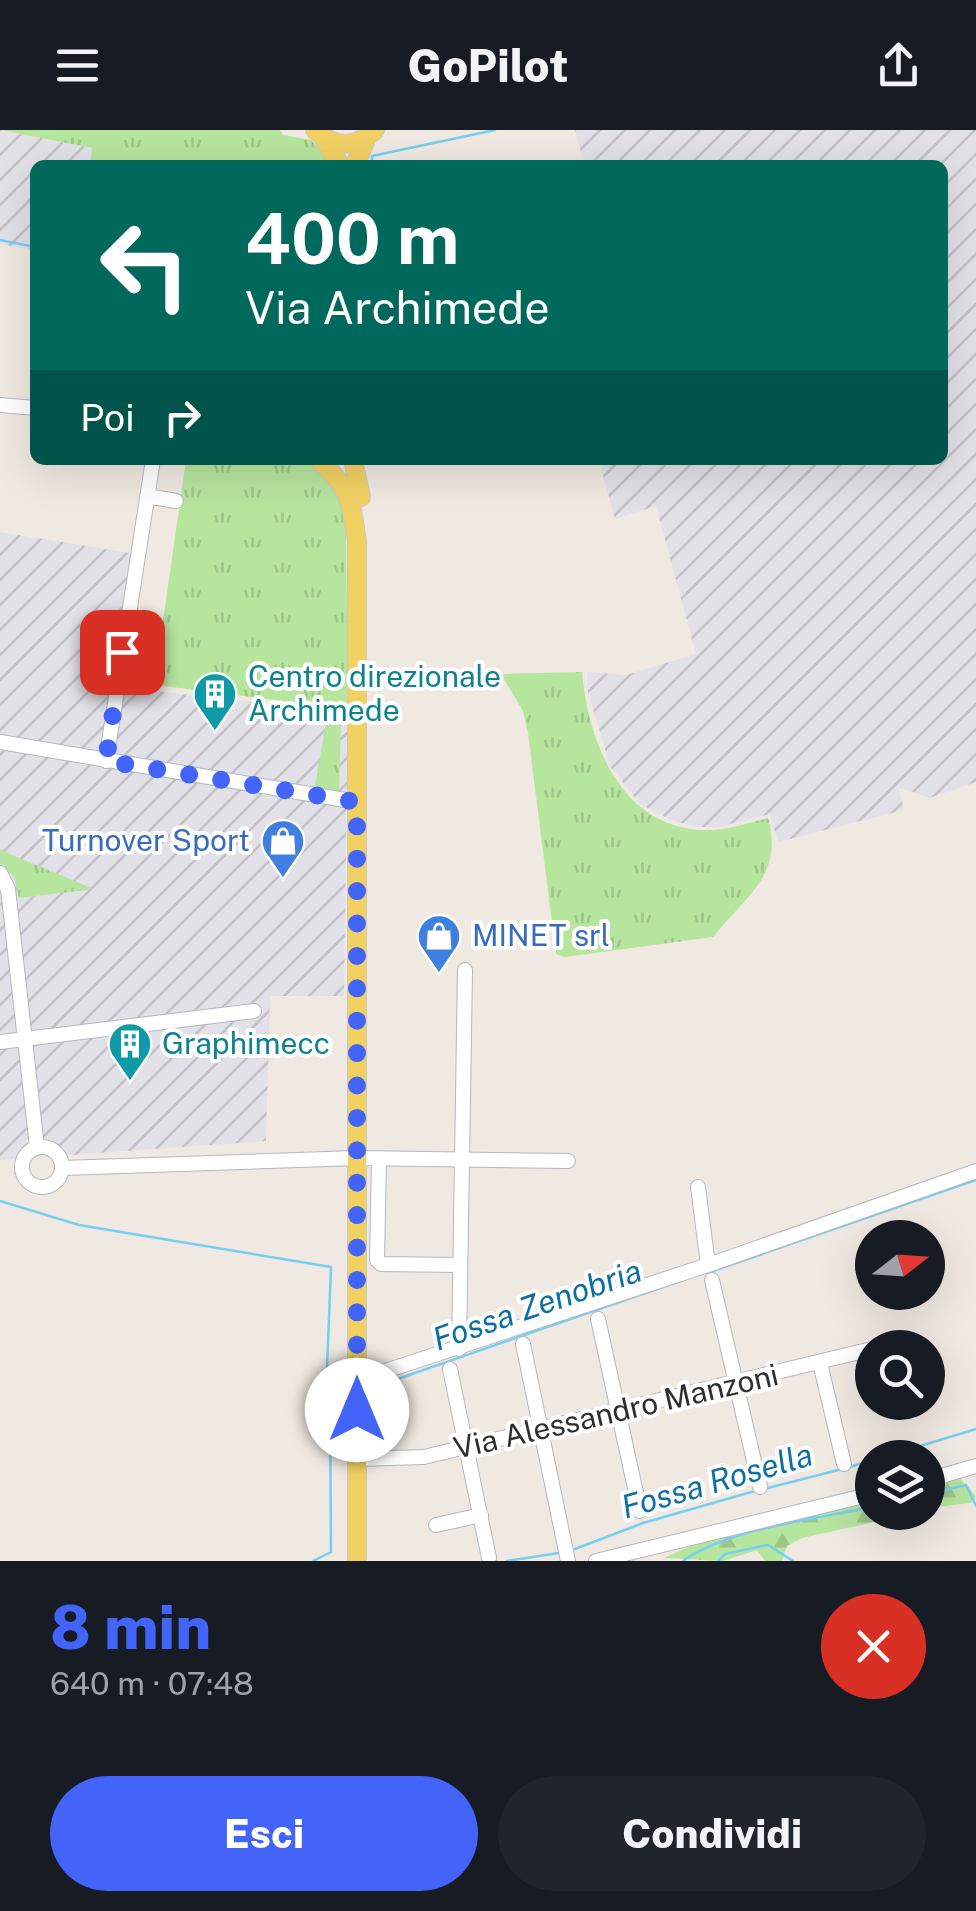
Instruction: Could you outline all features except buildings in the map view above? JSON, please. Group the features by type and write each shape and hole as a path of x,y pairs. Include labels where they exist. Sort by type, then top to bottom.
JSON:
{"main road":[{"path":"319,134 340,144 371,134"},
{"path":"319,134 337,160"},
{"path":"358,160 371,134"},
{"path":"324,465 345,485 352,500 357,542 356,1561"},
{"path":"352,465 362,516 357,542"}],"street":[{"path":"0,405 30,408"},
{"path":"106,761 152,465"},
{"path":"147,496 176,501"},
{"path":"0,742 357,802"},
{"path":"0,873 8,889 37,1147"},
{"path":"459,1349 465,970"},
{"path":"0,1042 254,1011"},
{"path":"37,1147 55,1151 62,1168 51,1185 31,1184 21,1167 25,1154 37,1147"},
{"path":"62,1168 356,1158 568,1161"},
{"path":"379,1159 377,1260 458,1265"},
{"path":"358,1380 710,1272 976,1171"},
{"path":"698,1187 710,1272 760,1487"},
{"path":"598,1318 640,1511"},
{"path":"523,1344 568,1561"},
{"name":"Via Alessandro Manzoni","path":"356,1459 424,1458 855,1353"},
{"path":"820,1363 844,1464"},
{"path":"450,1369 489,1558"},
{"path":"945,1475 976,1466"},
{"path":"596,1561 855,1498"},
{"path":"436,1525 481,1515"},
{"path":"645,1550 659,1561"}],"shaded area":[{"path":"0,130 92,148 91,160 30,160 30,250 0,244"},
{"path":"575,130 976,130 976,782 930,798 898,787 904,810 778,842 770,814 719,827 695,827 640,804 610,766 588,692 587,672 626,675 696,654 656,506 615,519 600,465 948,465 948,160 583,160"},
{"path":"0,532 143,555 126,688 348,712 344,996 270,996 266,1141 0,1160"}],"green space":[{"path":"1,130 280,130 283,135 311,140 327,160 91,160 92,148"},
{"path":"185,465 312,465 333,485 346,509 348,709 131,682 140,621 163,621"},
{"path":"582,672 601,751 629,796 649,813 672,825 700,830 768,818 772,838 767,870 750,896 713,937 565,957 556,954 528,733 523,711 501,674"},
{"path":"327,716 341,718 339,793 315,786"},
{"path":"0,849 94,889 19,898 14,877 0,864"},
{"path":"959,1477 976,1496 971,1503 945,1506 945,1482"},
{"path":"855,1505 855,1526 802,1538 787,1546 782,1561 765,1561 757,1550 723,1561 664,1558 693,1545"}],"waterway":[{"path":"372,160 372,156 495,130"},
{"path":"0,240 30,246"},
{"name":"Fossa Zenobria","path":"713,1271 976,1180"},
{"name":"Fossa Zenobria","path":"0,1201 79,1225 331,1267 326,1394 330,1399 351,1395"},
{"name":"Fossa Zenobria","path":"363,1391 686,1279"},
{"path":"313,1561 331,1552 330,1400"},
{"name":"Fossa Rosella","path":"940,1440 976,1429"},
{"name":"Fossa Rosella","path":"850,1467 855,1465"},
{"name":"Fossa Rosella","path":"768,1488 842,1469"},
{"path":"945,1490 966,1485 976,1506"},
{"name":"Fossa Rosella","path":"575,1549 643,1523 755,1491"},
{"path":"683,1561 724,1540 855,1510"},
{"path":"718,1561 725,1554 768,1545 793,1561"},
{"name":"Fossa Rosella","path":"507,1561 559,1553"}],"place":[{"name":"Centro direzionale Archimede","path":"215,732"},
{"name":"Turnover Sport","path":"283,879"},
{"name":"MINET srl","path":"439,974"},
{"name":"Graphimecc","path":"130,1082"}],"route":[{"path":"122,652 106,761 357,802 357,1410"}]}
